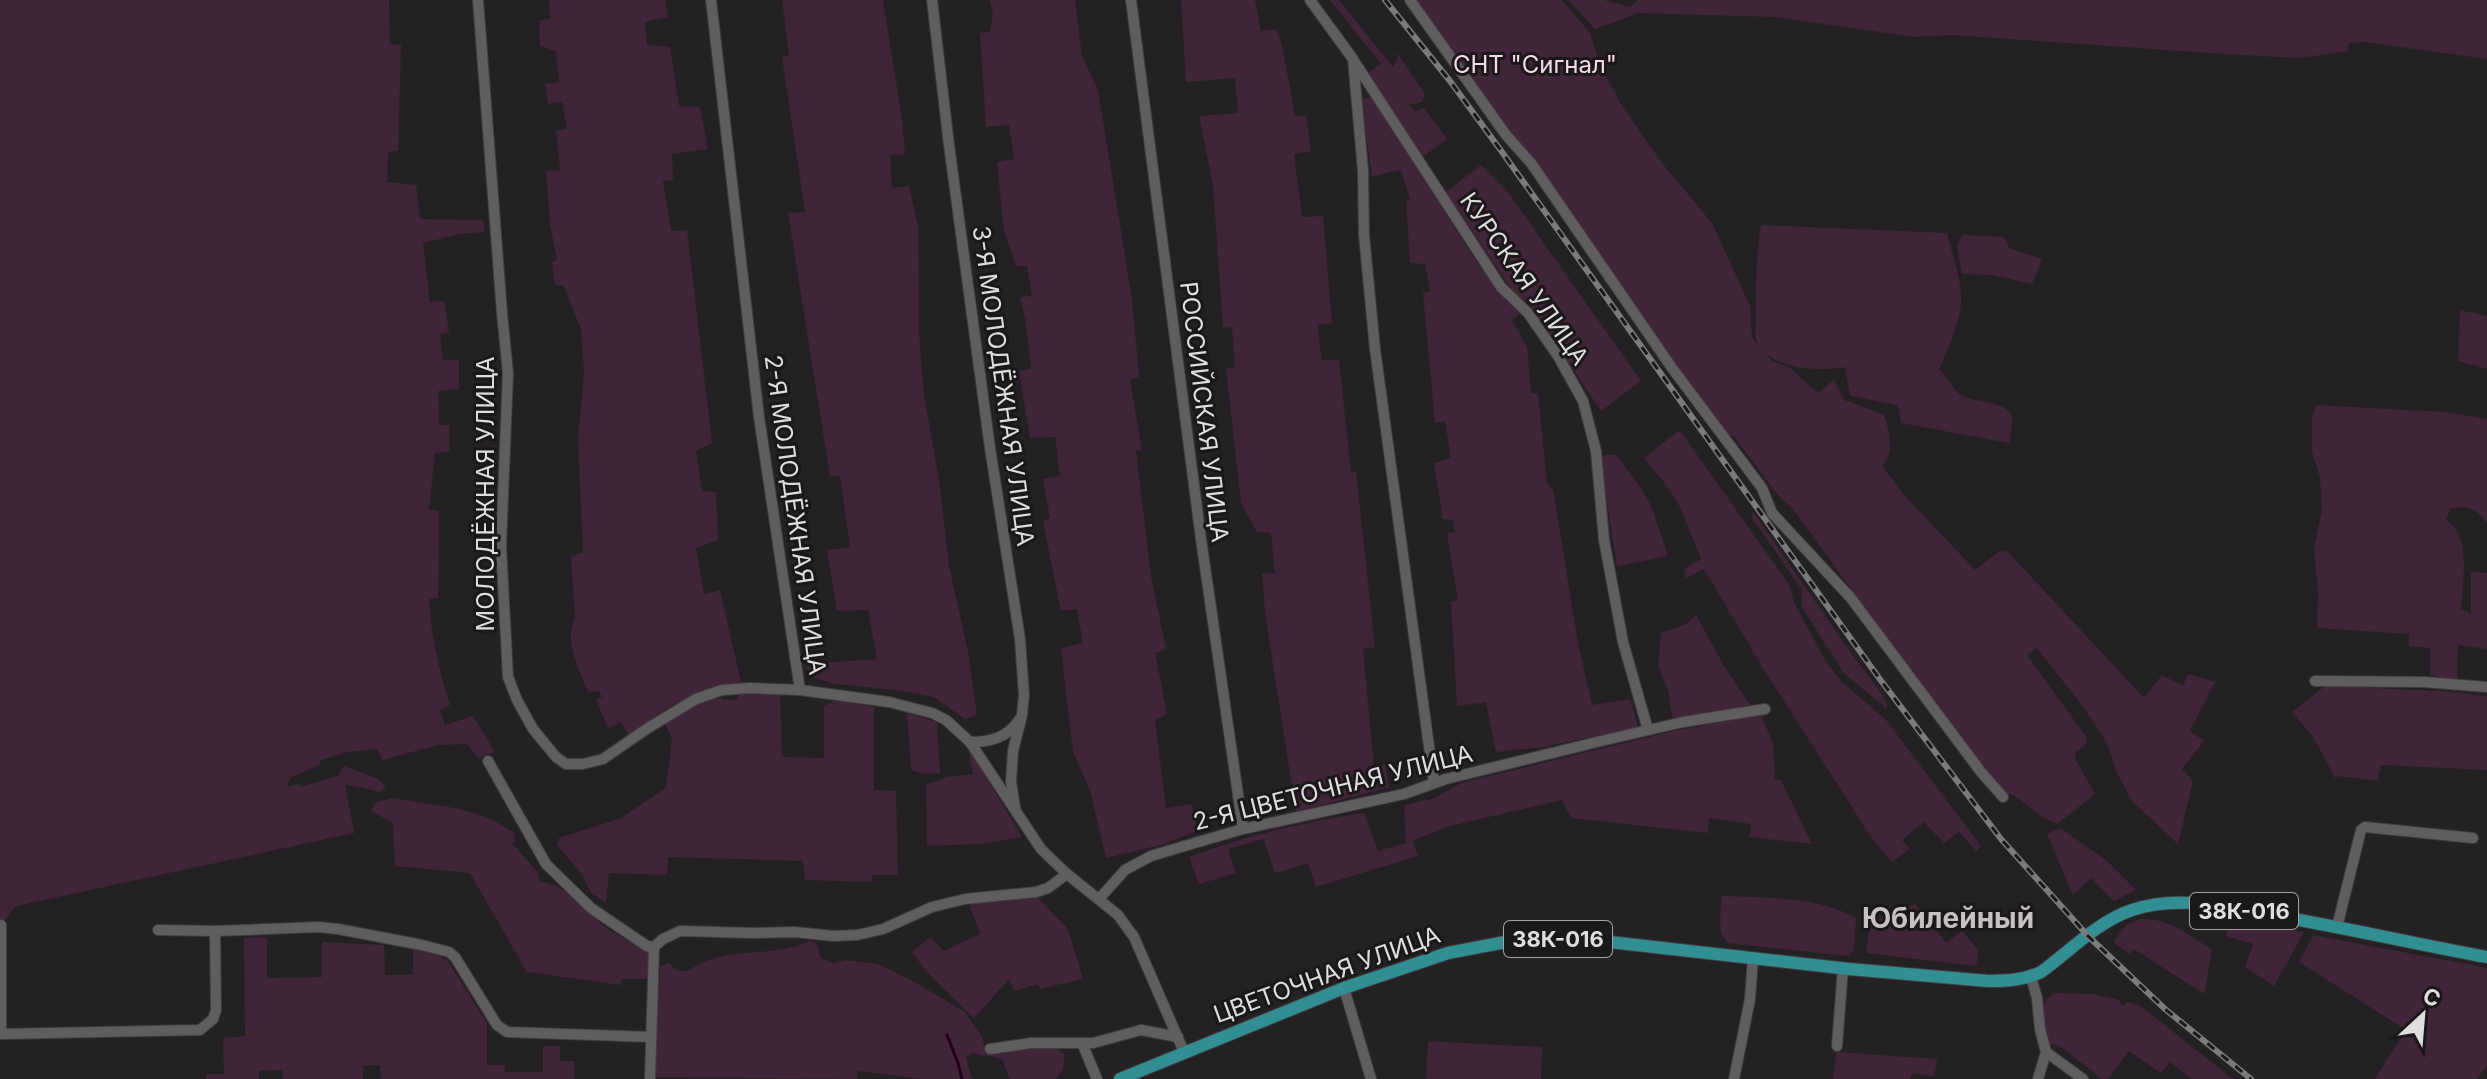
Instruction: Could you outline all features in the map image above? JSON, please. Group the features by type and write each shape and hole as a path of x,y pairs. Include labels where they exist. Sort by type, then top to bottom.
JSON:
{"main road":[{"name":"ЦВЕТОЧНАЯ УЛИЦА","path":"1120,1079 1344,988 1448,953 1516,940 1592,940 1843,968 2009,981 2041,972 2116,917 2160,903 2214,905 2487,957"}],"street":[{"name":"МОЛОДЁЖНАЯ УЛИЦА","path":"478,0 508,373 501,546 508,677 517,700 533,729 556,757 566,764 583,764 603,759 696,699 722,690 800,690"},
{"name":"2-Я МОЛОДЁЖНАЯ УЛИЦА","path":"711,0 759,417 800,690 889,702 932,713 946,720 970,742 1041,849 1099,899"},
{"name":"3-Я МОЛОДЁЖНАЯ УЛИЦА","path":"932,0 988,433 1020,639 1024,695 1013,751 1011,782 1016,813"},
{"name":"РОССИЙСКАЯ УЛИЦА","path":"1131,0 1201,539 1243,829"},
{"name":"КУРСКАЯ УЛИЦА","path":"1310,0 1353,59 1501,287 1528,313 1558,356 1583,401 1596,451 1604,540 1623,642 1648,730"},
{"path":"1410,0 1506,135 1531,163 1672,368 1762,488 1772,513 1850,597 1927,702 2003,797"},
{"path":"1353,59 1375,349 1434,783"},
{"path":"2315,681 2424,682 2487,687"},
{"name":"2-Я ЦВЕТОЧНАЯ УЛИЦА","path":"1099,899 1125,870 1151,856 1243,829 1404,794 1434,783 1648,730 1765,709"},
{"path":"970,742 989,742 1012,731 1022,715"},
{"path":"488,761 546,864 591,908 634,938 654,947"},
{"path":"2337,927 2361,830 2365,827 2473,838"},
{"path":"650,1079 654,947 663,939 680,931 857,935 883,929 932,907 965,899 1036,892 1048,888 1067,874"},
{"path":"1099,899 1118,915 1134,937 1184,1052"},
{"path":"1,925 1,1034 200,1030 213,1019 216,1010 215,931"},
{"path":"158,930 318,927 422,945 449,952 455,957 500,1029 507,1032 651,1037"},
{"path":"1734,1079 1750,999 1753,958"},
{"path":"1837,1046 1843,968"},
{"path":"2031,977 2046,1052 2038,1079"},
{"path":"1344,988 1371,1079"},
{"path":"990,1049 1031,1043 1093,1043 1141,1030 1178,1037"},
{"path":"1082,1043 1097,1079"},
{"path":"2046,1052 2083,1079"}],"green space":[{"path":"0,0 389,0 390,44 401,45 398,151 388,152 387,182 416,185 420,219 483,220 485,232 459,234 423,243 430,302 444,301 449,332 440,334 443,360 459,360 459,389 438,391 439,425 450,425 449,452 435,453 429,509 439,511 438,598 429,599 436,653 450,705 440,710 445,725 473,716 495,752 478,758 467,744 438,745 382,760 378,749 347,752 319,761 321,764 290,778 287,787 299,784 301,787 338,776 344,766 378,779 386,787 380,792 345,784 354,833 16,906 0,922"},
{"path":"549,0 665,0 668,17 645,22 647,45 670,47 679,106 700,107 708,149 672,154 673,180 663,181 671,231 687,230 712,443 696,451 702,491 716,492 718,540 696,548 704,594 720,590 741,682 681,701 629,735 621,722 608,728 596,700 602,697 599,691 588,692 572,646 575,618 571,556 583,553 578,439 584,372 581,330 564,285 555,285 552,263 557,259 550,224 546,171 560,170 556,131 567,129 562,102 548,104 545,84 559,82 556,51 540,46 539,21 550,18"},
{"path":"782,0 883,0 905,154 890,155 892,188 909,186 918,227 919,333 924,395 939,480 949,566 968,652 977,715 965,719 934,697 835,684 812,677 805,664 877,659 868,610 837,611 827,550 850,547 840,476 830,476 788,213 805,212 782,57 789,55"},
{"path":"990,0 1075,0 1082,56 1098,90 1132,299 1139,377 1130,380 1142,450 1136,451 1151,576 1166,649 1155,653 1167,714 1155,720 1166,808 1192,804 1197,831 1164,844 1106,858 1090,790 1073,752 1061,648 1083,643 1077,609 1061,611 1043,521 1050,518 1043,479 1060,476 1055,437 1030,438 1019,371 1031,369 1020,297 1032,296 1027,266 1016,266 1004,231 997,162 1014,159 1009,125 986,127 980,33 990,32 993,14"},
{"path":"1181,0 1255,0 1261,31 1276,29 1282,45 1295,116 1306,115 1311,151 1294,154 1302,217 1323,216 1332,323 1317,325 1322,360 1339,360 1351,472 1356,472 1375,647 1363,649 1374,767 1386,765 1389,787 1296,812 1265,613 1262,574 1275,573 1271,533 1257,532 1241,503 1226,368 1235,367 1232,327 1223,328 1213,185 1199,116 1238,113 1235,78 1186,82"},
{"path":"1330,0 1339,0 1393,67 1398,57 1395,50 1425,94 1422,102 1408,105 1415,111 1424,108 1447,139 1421,158 1370,77 1369,72 1381,64"},
{"name":"СНТ \"Сигнал\"","path":"1415,0 1562,0 1590,33 1600,64 1620,103 1662,163 1712,223 1750,306 1752,338 1773,362 1789,367 1818,393 1834,380 1844,400 1883,414 1890,448 1882,466 1905,496 1975,570 1998,552 2007,551 2144,698 2162,675 2183,686 2188,674 2215,682 2190,731 2204,741 2182,769 2193,781 2178,844 2132,801 2116,771 2107,742 2037,648 2027,655 2087,738 2084,747 2076,751 2075,759 2095,794 2057,824 2014,795 2002,793 1793,509 1777,494 1733,435 1728,438 1509,136"},
{"path":"1568,0 1604,0 1630,7 1638,0 2487,0 2487,59 2365,42 2349,43 2348,51 2300,58 1952,35 1914,37 1774,17 1639,13 1595,29"},
{"path":"1371,97 1478,264 1497,289 1522,312 1512,320 1527,347 1531,393 1538,393 1547,483 1553,490 1578,643 1592,705 1630,699 1638,727 1543,747 1496,752 1486,702 1457,706 1451,602 1458,600 1447,533 1455,532 1453,520 1443,519 1434,463 1451,458 1445,421 1435,423 1423,293 1430,291 1425,264 1410,263 1406,201 1410,199 1401,170 1372,176 1361,99"},
{"path":"1481,165 1507,191 1641,381 1601,411 1530,304 1516,296 1446,192"},
{"path":"1761,225 1947,233 1961,302 1956,328 1939,370 1961,395 1999,405 2010,412 2009,443 1901,423 1898,405 1850,396 1845,367 1808,368 1770,357 1756,339"},
{"path":"1962,235 2004,237 2009,248 2042,259 2032,284 1993,275 1962,274 1957,246"},
{"path":"2460,310 2487,316 2487,369 2458,361"},
{"path":"2316,405 2445,412 2487,419 2487,522 2475,511 2461,507 2450,509 2446,520 2457,531 2462,544 2464,572 2461,609 2471,613 2471,572 2487,573 2487,649 2458,645 2457,684 2430,674 2430,648 2409,646 2409,634 2317,628 2314,548 2322,510 2320,477 2312,452 2312,420"},
{"path":"1681,432 1788,583 1795,605 1827,663 1841,681 1886,720 1981,846 1976,851 1959,832 1944,843 1924,822 1902,840 1910,849 1892,862 1873,840 1704,569 1686,578 1684,569 1701,559 1680,507 1644,458"},
{"path":"1616,455 1641,488 1651,506 1668,556 1617,566 1600,458"},
{"path":"1751,511 1880,691 1887,709 1843,672 1802,607 1802,590 1752,518"},
{"path":"1696,615 1750,705 1673,721 1668,690 1658,666 1661,633 1686,624"},
{"path":"2325,686 2487,696 2487,770 2381,765 2377,781 2335,778 2314,738 2292,712"},
{"path":"739,692 780,694 782,757 824,758 824,706 835,700 874,707 874,790 896,791 898,875 872,875 871,882 805,880 803,861 668,857 667,875 609,873 606,903 591,893 581,873 557,845 559,838 621,818 666,788 672,739 665,723 709,698 737,700"},
{"path":"907,713 937,722 940,773 924,774 911,770"},
{"path":"1761,714 1773,744 1775,780 1781,780 1812,844 1749,837 1751,824 1709,818 1708,833 1571,818 1562,800 1450,826 1412,841 1418,856 1316,887 1308,863 1275,873 1264,839 1228,849 1236,873 1199,884 1189,857 1275,830 1364,813 1378,851 1406,843 1404,805 1433,799 1461,783 1670,732"},
{"path":"968,747 1022,837 979,844 927,846 926,785 946,777 973,774"},
{"path":"394,798 470,812 514,833 515,841 512,843 538,873 540,882 559,887 611,931 650,953 649,979 621,979 621,985 527,972 470,873 395,866 393,823 371,811 376,802"},
{"path":"2060,828 2106,860 2136,890 2114,901 2091,878 2073,895 2047,834"},
{"path":"1722,896 1808,902 1841,911 1856,918 1854,950 1848,956 1728,943 1721,927"},
{"path":"1038,898 1068,929 1083,979 1040,989 1038,984 1014,991 1009,979 974,1018 927,972 912,952 930,937 944,951 980,934 970,907 972,902"},
{"path":"1915,904 1946,943 1962,931 1979,951 1976,966 1866,953 1870,925"},
{"path":"2140,919 2169,924 2212,950 2204,994 2134,949 2129,954 2113,942 2127,924"},
{"path":"2229,922 2304,932 2274,986 2245,967 2253,944 2226,936"},
{"path":"2313,935 2487,968 2487,1065 2477,1079 2375,1079 2406,1030 2299,962"},
{"path":"267,937 267,978 322,977 322,942 384,945 385,975 413,975 413,949 438,955 447,960 487,1023 487,1065 505,1065 505,1072 543,1072 543,1046 560,1046 560,1061 574,1061 574,1079 381,1079 380,1065 363,1065 363,1079 283,1079 282,1070 259,1071 259,1079 206,1079 206,1074 224,1074 223,1038 245,1036 244,938"},
{"path":"810,941 817,944 821,958 832,963 846,960 878,964 965,1012 982,1036 985,1049 998,1053 1053,1046 1065,1055 1063,1069 1056,1079 1010,1079 1002,1059 972,1053 966,1057 972,1079 924,1079 858,1071 857,1079 654,1077 660,966 669,963 677,971 689,971 716,958 781,950"},
{"path":"2053,993 2093,994 2119,1000 2122,1006 2128,1002 2139,1005 2233,1079 2192,1079 2170,1062 2161,1073 2129,1051 2108,1079 2102,1079 2060,1046 2050,1044 2045,1037 2041,1007"},
{"path":"1428,1041 1542,1047 1541,1079 1426,1079"},
{"path":"1836,1052 1937,1059 1934,1077 1912,1073 1910,1079 1833,1079"}],"waterway":[{"path":"947,1035 962,1079"}],"railway":[{"path":"1385,0 1450,81 1879,678 2001,839 2088,936 2165,1009 2251,1079"}],"district":[{"name":"Юбилейный","path":"1948,918"}]}
